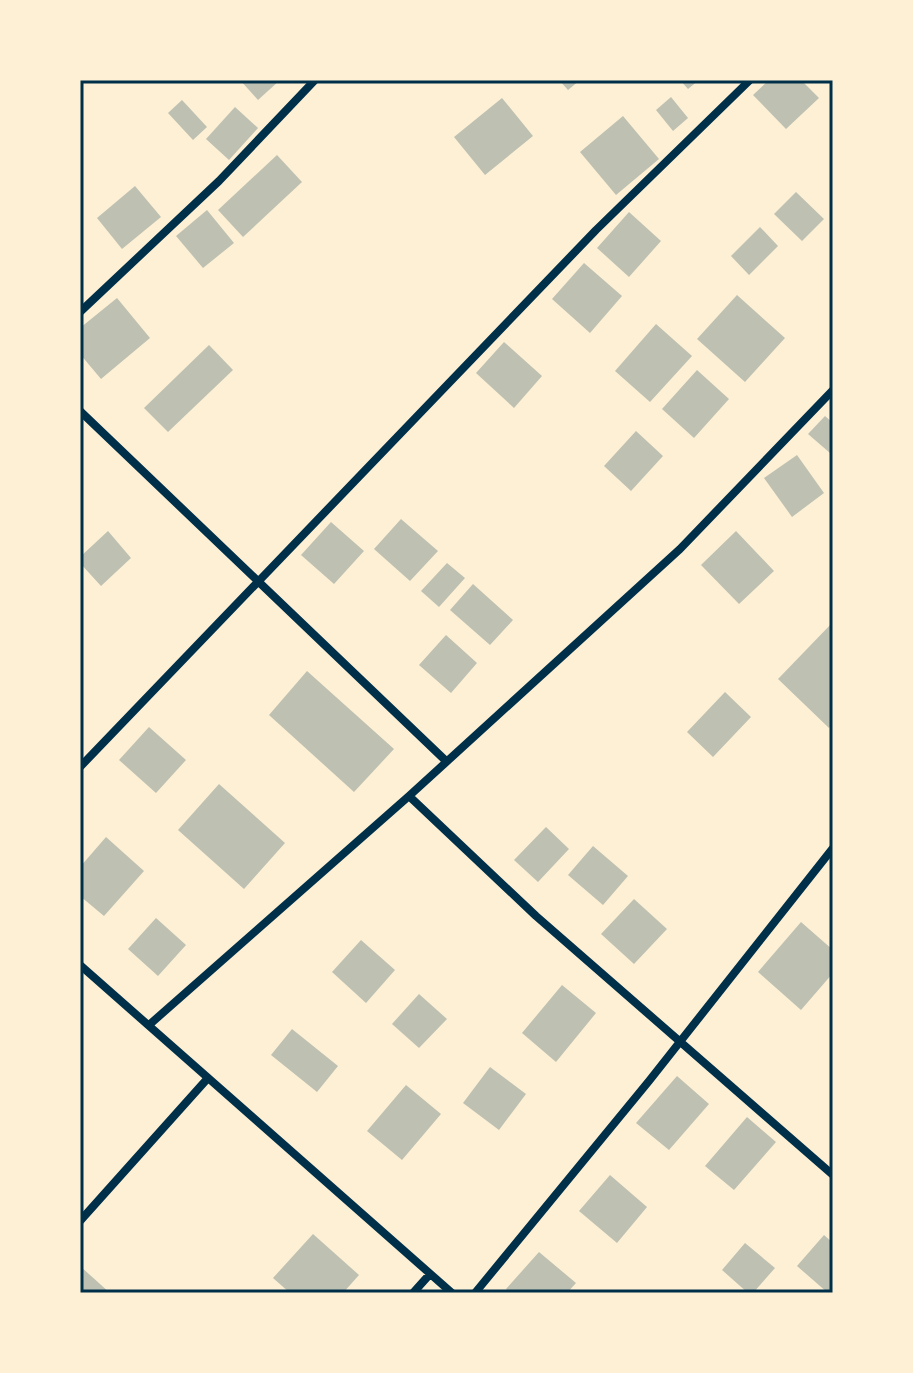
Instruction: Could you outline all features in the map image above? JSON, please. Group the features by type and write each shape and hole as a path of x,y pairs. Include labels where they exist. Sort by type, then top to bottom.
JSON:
{"street":[{"path":"80,312 219,181 315,80"},
{"path":"80,767 596,230 750,80"},
{"path":"149,1025 409,796 680,549 833,390"},
{"path":"80,411 445,760"},
{"path":"409,796 536,916 833,1175"},
{"path":"475,1293 833,848"},
{"path":"80,965 452,1293"},
{"path":"80,1221 208,1078"},
{"path":"413,1293 430,1274"}],"building":[{"path":"240,80 280,80 258,100"},
{"path":"559,80 580,80 568,90"},
{"path":"680,80 699,80 688,89"},
{"path":"769,80 801,80 819,98 786,129 753,95"},
{"path":"671,97 688,118 673,131 656,110"},
{"path":"502,98 533,136 485,175 454,137"},
{"path":"182,100 207,127 193,140 168,113"},
{"path":"235,107 258,128 229,160 206,139"},
{"path":"623,116 659,159 616,195 580,152"},
{"path":"277,155 302,182 243,237 218,210"},
{"path":"135,186 161,217 122,249 97,218"},
{"path":"796,192 824,219 802,241 774,214"},
{"path":"207,210 234,243 203,268 176,236"},
{"path":"629,212 661,241 629,277 597,248"},
{"path":"760,227 778,246 749,275 731,256"},
{"path":"584,263 622,296 590,333 552,299"},
{"path":"737,295 785,338 745,382 697,339"},
{"path":"117,298 150,338 101,379 80,354 80,328"},
{"path":"656,324 692,356 650,402 615,371"},
{"path":"504,342 542,376 514,408 476,373"},
{"path":"209,345 233,370 168,432 144,408"},
{"path":"697,370 729,399 694,438 662,409"},
{"path":"825,416 833,423 833,450 830,453 808,434"},
{"path":"636,431 663,456 631,491 604,466"},
{"path":"797,455 824,493 792,517 764,478"},
{"path":"401,519 438,551 410,581 374,549"},
{"path":"331,522 364,551 334,584 301,555"},
{"path":"108,531 131,558 101,586 80,563 80,557"},
{"path":"736,531 774,571 739,604 701,565"},
{"path":"447,563 465,578 439,607 421,591"},
{"path":"473,584 513,620 490,645 450,610"},
{"path":"833,622 833,723 829,728 778,679"},
{"path":"446,635 477,663 451,693 419,665"},
{"path":"307,671 394,749 354,792 269,715"},
{"path":"725,692 751,717 713,757 687,732"},
{"path":"149,727 186,760 156,793 119,760"},
{"path":"219,784 285,843 244,889 178,830"},
{"path":"546,827 569,849 538,882 514,860"},
{"path":"106,837 144,871 104,916 80,896 80,867"},
{"path":"593,846 628,876 603,905 568,875"},
{"path":"634,899 667,929 634,964 601,934"},
{"path":"156,918 186,945 158,976 128,949"},
{"path":"801,922 833,950 833,973 801,1010 758,972"},
{"path":"361,940 395,970 366,1003 332,972"},
{"path":"562,985 596,1013 556,1062 522,1033"},
{"path":"419,994 447,1019 419,1048 392,1024"},
{"path":"292,1029 338,1066 317,1092 271,1055"},
{"path":"490,1067 526,1094 499,1130 463,1103"},
{"path":"677,1076 709,1104 669,1150 636,1123"},
{"path":"406,1085 441,1114 402,1160 367,1131"},
{"path":"747,1117 776,1142 734,1190 705,1166"},
{"path":"610,1175 647,1207 617,1243 579,1211"},
{"path":"313,1234 359,1275 343,1293 290,1293 273,1278"},
{"path":"824,1235 833,1243 833,1287 828,1293 797,1266"},
{"path":"745,1243 775,1268 753,1293 748,1293 722,1270"},
{"path":"539,1252 576,1283 567,1293 510,1293 506,1289"},
{"path":"80,1266 110,1293 80,1293"}]}
